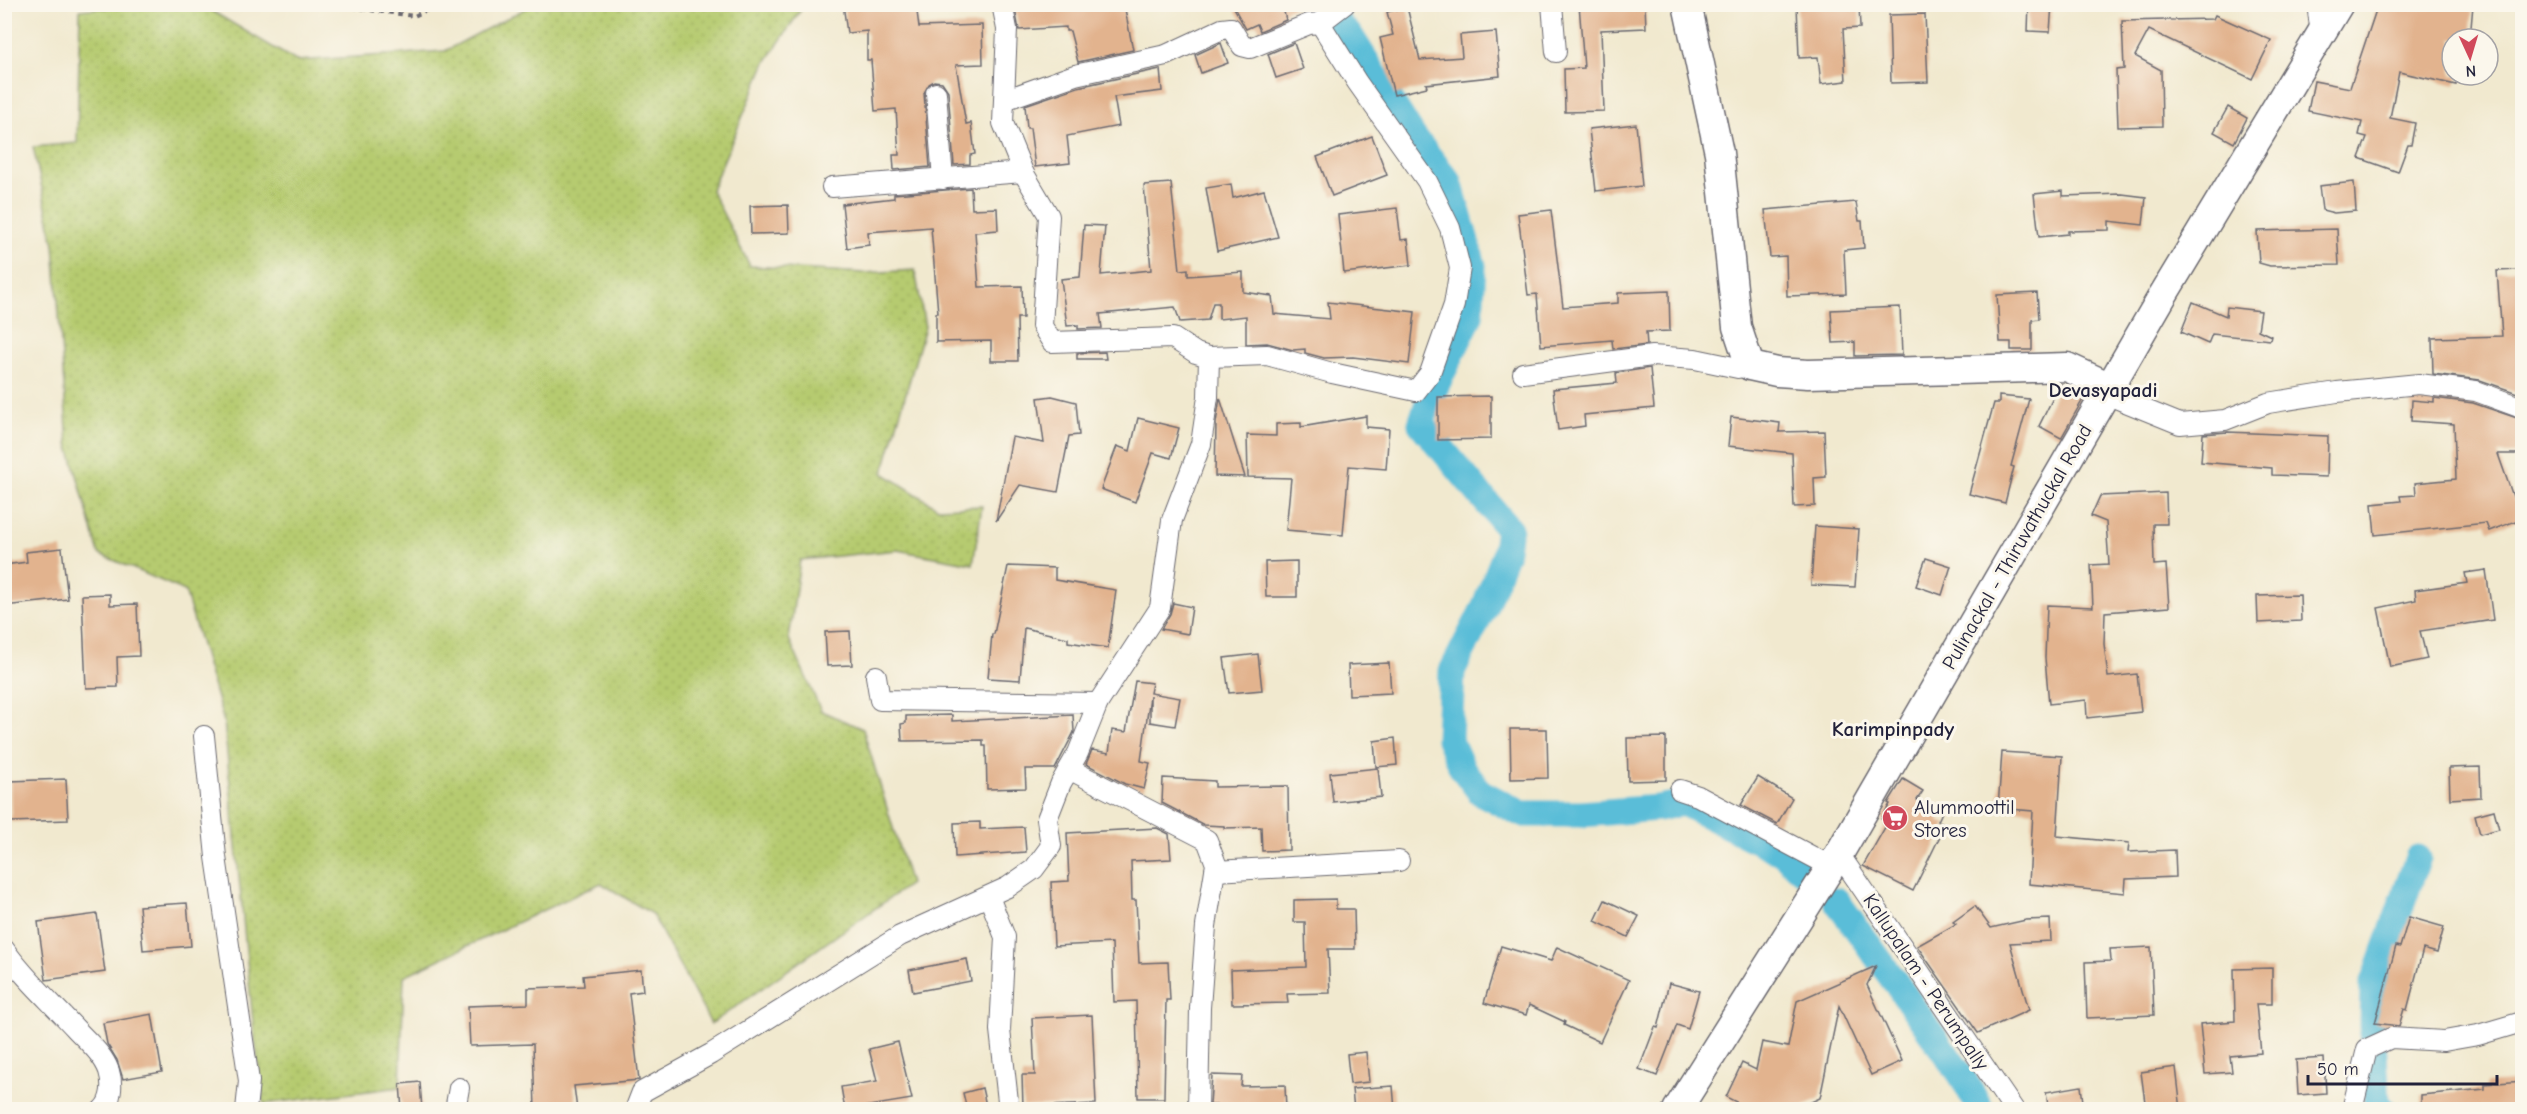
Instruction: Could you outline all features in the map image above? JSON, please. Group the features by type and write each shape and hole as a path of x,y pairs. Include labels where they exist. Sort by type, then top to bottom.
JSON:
{"main road":[{"path":"1688,4 1719,153 1737,327 1750,366 1777,372 1808,374 2067,367 2108,390"},
{"name":"Pulinackal - Thiruvathuckal Road","path":"1677,1110 1831,865 2163,295 2339,4"}],"street":[{"path":"1002,4 1007,29 1003,123 1023,172 1049,216 1042,326 1052,342 1173,338 1196,353 1209,357 1267,355 1332,373 1416,391 1430,373 1454,305 1460,268 1450,228 1427,181 1357,82 1322,21"},
{"path":"1004,100 1075,75 1166,55 1222,29 1231,28 1242,46 1250,48 1322,21 1345,4"},
{"path":"1552,4 1556,52"},
{"path":"2317,4 2321,34"},
{"path":"936,93 943,179"},
{"path":"832,187 1023,172"},
{"path":"1523,374 1652,356 1695,359 1738,368 1750,366"},
{"path":"635,1110 642,1092 711,1054 900,936 989,897 1034,869 1051,846 1047,819 1098,703 1160,608 1173,520 1201,444 1208,397 1209,357"},
{"path":"2108,390 2180,424 2225,420 2268,403 2419,384 2476,391 2523,408"},
{"path":"876,676 880,700 1098,703"},
{"path":"204,736 216,857 249,1081 246,1110"},
{"path":"1069,770 1207,840 1216,864 1206,926 1200,1008 1198,1110"},
{"path":"1680,790 1698,796 1831,865"},
{"path":"1215,871 1399,861"},
{"name":"Kallupalam - Perumpally","path":"1831,865 2013,1110"},
{"path":"989,897 1005,937 1000,1030 1009,1110"},
{"path":"4,949 16,966 99,1053 109,1072 111,1090 102,1110"},
{"path":"2352,1110 2367,1049 2391,1038 2444,1041 2478,1035 2523,1022"},
{"path":"455,1110 459,1088"}],"path":[{"path":"326,4 414,16 440,4"}],"green space":[{"path":"140,4 202,5 296,61 445,51 532,5 804,5 766,62 711,190 750,266 864,273 915,270 925,327 883,473 938,508 982,506 973,564 897,550 800,560 789,639 821,711 863,729 910,884 711,1024 652,914 601,883 404,976 400,1087 264,1104 254,1033 224,722 185,591 99,554 68,443 54,244 33,147 77,143 80,10"}],"building":[{"path":"843,4 916,4 919,27 982,25 983,64 956,65 966,124 971,123 975,154 970,155 970,164 954,165 948,91 942,82 934,81 929,84 924,93 930,167 894,170 893,155 899,155 896,109 875,111 871,60 867,60 867,31 847,33"},
{"path":"1014,4 1047,4 1048,9 1076,4 1124,4 1133,50 1078,62 1070,31 1066,31 1066,27 1019,30"},
{"path":"1232,4 1300,4 1284,12 1286,20 1260,31 1257,24 1246,29"},
{"path":"1579,4 1645,4 1646,28 1601,30 1604,111 1565,112 1564,69 1584,68"},
{"path":"1797,4 1859,4 1860,28 1843,29 1846,81 1821,84 1818,57 1799,58"},
{"path":"2029,4 2052,4 2050,32 2028,31"},
{"path":"2378,4 2473,5 2471,27 2440,27 2440,81 2399,72 2390,118 2415,123 2411,145 2408,145 2398,172 2359,158 2367,137 2359,135 2362,122 2308,111 2314,81 2350,88"},
{"path":"1407,7 1420,60 1462,57 1460,35 1496,32 1500,76 1426,84 1427,87 1394,95 1380,38 1393,35 1387,12"},
{"path":"1925,14 1928,82 1891,83 1889,15"},
{"path":"2215,15 2271,40 2252,79 2149,30 2135,56 2161,70 2162,126 2118,127 2116,70 2124,69 2122,21 2213,19"},
{"path":"1221,43 1228,63 1201,73 1195,55"},
{"path":"1294,43 1303,69 1276,78 1268,54"},
{"path":"1160,69 1162,91 1114,97 1119,126 1067,136 1070,163 1035,167 1025,105 1078,87"},
{"path":"2228,107 2247,118 2234,143 2214,132"},
{"path":"1636,124 1642,186 1596,191 1589,129"},
{"path":"1372,136 1387,175 1332,196 1317,157"},
{"path":"2354,182 2356,211 2334,213 2322,210 2319,186"},
{"path":"1171,183 1180,270 1188,269 1188,276 1243,272 1243,292 1272,296 1274,314 1330,319 1328,302 1415,312 1409,364 1353,357 1324,358 1305,353 1305,349 1293,350 1267,343 1246,344 1246,316 1219,319 1219,303 1213,303 1208,320 1180,322 1175,307 1100,314 1102,328 1078,329 1078,325 1067,326 1061,279 1080,277 1084,225 1105,226 1101,275 1151,270 1144,185"},
{"path":"1231,184 1233,198 1264,190 1278,237 1217,251 1206,188"},
{"path":"971,188 972,209 997,208 998,230 975,232 979,287 1022,286 1023,318 1017,318 1018,361 991,361 991,341 936,342 936,313 938,313 931,227 868,232 869,245 847,248 842,204 894,198 894,194"},
{"path":"2063,191 2063,196 2122,194 2146,197 2143,225 2109,221 2109,230 2068,231 2068,234 2039,237 2034,194"},
{"path":"1856,202 1859,221 1862,221 1864,248 1844,250 1846,294 1787,296 1786,256 1770,257 1765,210"},
{"path":"788,205 789,233 751,234 750,206"},
{"path":"1397,208 1401,240 1408,239 1411,265 1344,273 1338,215"},
{"path":"1551,210 1563,307 1618,303 1618,293 1669,291 1670,331 1646,332 1647,345 1613,349 1612,340 1541,346 1537,294 1528,295 1518,214"},
{"path":"2337,229 2339,265 2270,266 2259,263 2257,231"},
{"path":"2518,270 2520,318 2523,318 2523,395 2480,380 2433,374 2432,338 2502,336 2497,271"},
{"path":"2037,293 2039,319 2032,320 2032,350 2011,350 2011,342 2000,342 1997,295"},
{"path":"2193,302 2226,316 2227,307 2261,311 2258,330 2271,336 2270,340 2212,334 2208,344 2181,332"},
{"path":"1900,307 1902,355 1855,356 1855,342 1833,343 1831,310"},
{"path":"1105,352 1106,359 1077,359 1077,353"},
{"path":"1650,368 1654,408 1584,415 1585,426 1558,430 1553,389 1617,383 1616,373"},
{"path":"2060,384 2086,394 2061,438 2039,426"},
{"path":"1052,396 1076,402 1079,435 1069,436 1058,492 1020,485 996,521 1012,437 1044,443 1038,398"},
{"path":"1491,396 1491,439 1438,440 1438,397"},
{"path":"1999,396 2029,399 2011,466 2014,467 2005,503 1969,494 1994,403 1999,403"},
{"path":"1220,398 1245,477 1215,476 1216,423"},
{"path":"2434,398 2473,403 2523,420 2523,454 2498,454 2521,519 2489,531 2486,523 2375,535 2372,504 2401,501 2400,496 2416,495 2415,483 2456,479 2454,424 2411,421 2412,400 2434,402"},
{"path":"1366,416 1366,427 1389,429 1386,469 1349,466 1343,535 1286,530 1291,478 1248,477 1247,435 1276,436 1276,424 1301,423 1301,427"},
{"path":"1731,417 1780,423 1779,432 1824,431 1826,477 1814,478 1815,506 1794,507 1792,453 1728,446"},
{"path":"1138,418 1179,428 1171,458 1153,453 1135,502 1101,489 1117,446 1130,451"},
{"path":"2228,432 2328,436 2327,477 2272,475 2272,468 2201,462 2203,434"},
{"path":"2166,493 2167,524 2153,524 2154,565 2166,564 2169,607 2105,612 2104,644 2108,677 2137,674 2141,712 2087,718 2086,700 2049,704 2045,658 2047,605 2093,607 2091,565 2109,564 2106,522 2091,516 2100,496"},
{"path":"1815,526 1859,529 1855,587 1811,585"},
{"path":"62,548 68,599 4,606 4,565 27,562 26,552"},
{"path":"1926,558 1951,566 1942,595 1916,586"},
{"path":"1297,561 1297,597 1266,597 1265,562"},
{"path":"1008,566 1055,568 1055,580 1116,590 1108,648 1068,642 1068,638 1024,628 1020,680 988,678 992,634 994,634"},
{"path":"2486,570 2493,620 2420,631 2427,659 2390,667 2378,608 2416,600 2415,590 2467,583 2465,573"},
{"path":"110,594 110,605 137,604 139,656 117,657 118,687 86,688 82,595"},
{"path":"2300,595 2301,621 2258,623 2257,596"},
{"path":"1173,603 1192,607 1188,634 1161,629 1170,614"},
{"path":"850,631 852,665 827,666 825,632"},
{"path":"1258,654 1262,690 1229,693 1224,658"},
{"path":"1389,663 1391,693 1349,695 1348,665"},
{"path":"1135,681 1152,683 1150,693 1180,698 1175,726 1150,722 1150,696 1141,761 1150,763 1144,789 1125,784 1086,764 1092,750 1109,753 1112,730 1126,732"},
{"path":"952,715 952,721 1073,715 1074,732 1055,769 1025,769 1026,788 987,789 986,746 983,746 983,740 902,741 901,724 906,723 906,716"},
{"path":"1510,729 1547,729 1548,778 1511,779"},
{"path":"1666,737 1666,780 1628,781 1627,738"},
{"path":"1395,738 1397,765 1376,767 1374,741"},
{"path":"2002,752 2062,756 2057,836 2129,843 2128,852 2175,850 2176,877 2126,879 2125,893 2029,884 2033,811 1998,808"},
{"path":"2480,767 2481,797 2450,799 2449,768"},
{"path":"1378,768 1381,797 1333,802 1330,773"},
{"path":"1758,777 1792,798 1777,824 1741,805"},
{"path":"1163,778 1215,781 1215,787 1288,786 1289,850 1262,851 1261,827 1224,828 1224,826 1204,825 1162,803"},
{"path":"66,779 68,820 11,822 10,781"},
{"path":"1903,779 1923,791 1917,800 1943,810 1938,821 1946,824 1913,891 1863,866 1888,822 1881,819"},
{"path":"2494,810 2499,829 2480,834 2475,815"},
{"path":"980,822 980,829 1024,827 1026,852 955,857 954,823"},
{"path":"1157,828 1169,834 1171,859 1131,861 1132,900 1136,900 1139,963 1168,962 1170,1000 1166,1000 1164,1098 1138,1098 1136,1001 1114,1002 1112,943 1054,946 1051,882 1069,881 1067,833"},
{"path":"1336,899 1336,909 1354,909 1355,949 1328,949 1330,993 1287,994 1288,1003 1232,1004 1231,970 1306,967 1305,922 1294,922 1294,900"},
{"path":"1605,900 1639,916 1628,937 1595,921"},
{"path":"187,903 191,946 143,950 139,906"},
{"path":"1975,906 1991,928 2026,920 2050,919 2051,941 2010,943 2029,1010 1978,1033 1917,946 1956,924 1953,922"},
{"path":"97,914 105,972 46,980 38,922"},
{"path":"2409,917 2444,927 2437,953 2423,949 2407,1010 2404,1009 2399,1026 2375,1023 2396,946 2400,947"},
{"path":"1501,946 1551,961 1557,947 1629,980 1600,1042 1529,1005 1526,1015 1484,1003"},
{"path":"2151,947 2154,1015 2087,1018 2085,962 2111,961 2110,949"},
{"path":"967,959 971,981 913,992 909,970"},
{"path":"1876,966 1867,985 1902,1061 1871,1075 1839,1006 1820,1098 1794,1110 1752,1110 1726,1097 1742,1063 1756,1070 1762,1042 1788,1047 1797,1001"},
{"path":"2272,968 2272,1004 2256,1004 2261,1053 2230,1056 2232,1072 2205,1074 2200,1024 2235,1021 2234,969"},
{"path":"641,970 643,991 629,993 639,1080 574,1086 577,1110 535,1110 533,1044 470,1046 468,1006 528,1004 528,988 584,986 583,976"},
{"path":"1669,983 1699,991 1688,1029 1677,1025 1657,1076 1639,1069 1655,1027 1658,1028"},
{"path":"152,1014 162,1072 123,1079 117,1060 107,1044 103,1023"},
{"path":"1092,1015 1096,1104 1023,1107 1022,1075 1035,1075 1032,1018"},
{"path":"898,1042 912,1099 845,1110 841,1087 877,1081 869,1049"},
{"path":"1366,1052 1369,1082 1350,1084 1347,1054"},
{"path":"2324,1058 2326,1093 2298,1095 2296,1060"},
{"path":"2176,1067 2181,1110 2146,1110 2141,1072"},
{"path":"1212,1075 1242,1076 1241,1086 1285,1085 1286,1110 1247,1110 1247,1106 1210,1105"},
{"path":"2523,1081 2523,1110 2421,1110 2421,1095 2485,1089 2485,1084"},
{"path":"420,1082 422,1110 402,1110 400,1084"},
{"path":"1393,1086 1395,1110 1354,1110 1352,1089"},
{"path":"2081,1086 2084,1110 2049,1110 2046,1092"},
{"path":"982,1088 987,1110 967,1110 963,1093"}],"waterway":[{"path":"1319,4 1351,37 1414,138 1449,182 1473,266 1470,316 1429,400 1421,424 1509,529 1505,555 1484,608 1452,671 1449,739 1462,768 1480,792 1522,814 1581,814 1658,808 1683,803 1782,853 1801,870"},
{"path":"2384,1110 2377,1103 2372,1025 2373,985 2418,858"},
{"path":"1836,900 1964,1080 1981,1110"}],"place":[{"name":"Alummoottil Stores","path":"1895,818"}],"district":[{"name":"Devasyapadi","path":"2103,390"},
{"name":"Karimpinpady","path":"1893,729"}]}
